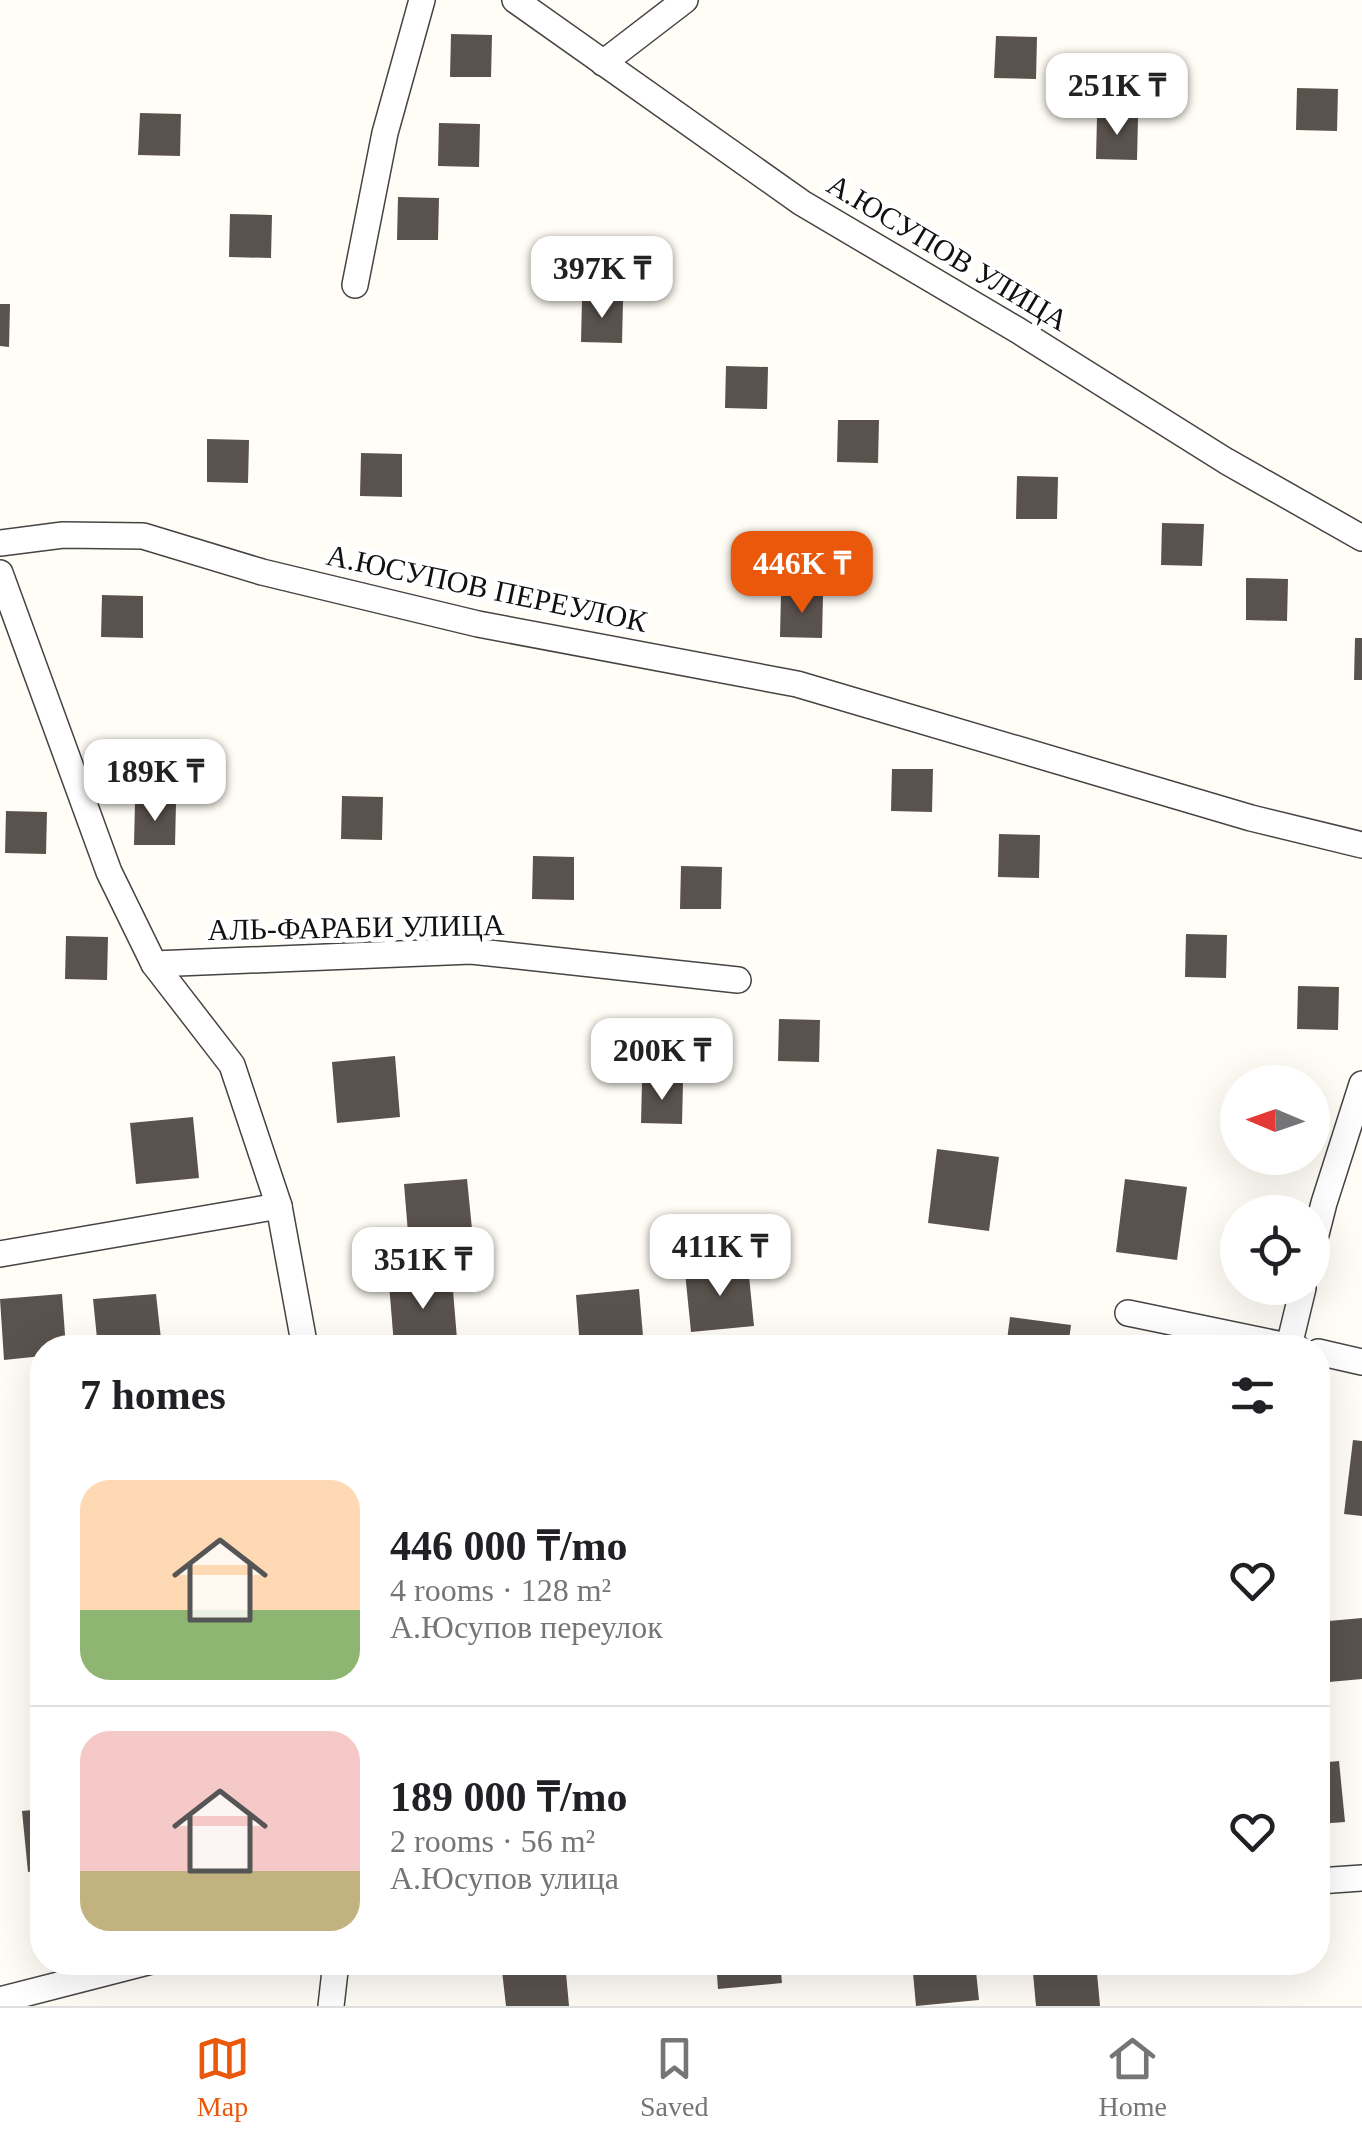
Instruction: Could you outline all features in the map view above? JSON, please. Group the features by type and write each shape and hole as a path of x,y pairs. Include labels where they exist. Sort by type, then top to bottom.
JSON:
{"street":[{"path":"355,285 385,133 422,0"},
{"name":"А.ЮСУПОВ УЛИЦА","path":"515,0 802,203 1020,331 1226,461 1362,538"},
{"path":"603,64 685,0"},
{"name":"А.ЮСУПОВ ПЕРЕУЛОК","path":"0,544 63,535 143,536 262,572 478,624 796,684 1214,808 1362,845"},
{"path":"0,573 110,872 154,964 232,1066 279,1206 303,1335"},
{"name":"АЛЬ-ФАРАБИ УЛИЦА","path":"154,964 471,951 738,980"},
{"path":"1327,1195 1362,1084"},
{"path":"0,1254 279,1206"},
{"path":"1295,1335 1300,1305"},
{"path":"1128,1313 1238,1335"},
{"path":"1330,1355 1362,1362"},
{"path":"1330,1879 1362,1878"},
{"path":"0,2000 97,1975"},
{"path":"331,2006 335,1975"}],"building":[{"path":"451,34 492,35 491,77 450,77"},
{"path":"996,36 1037,37 1036,79 994,78"},
{"path":"1297,88 1338,89 1337,131 1296,130"},
{"path":"140,113 181,114 180,156 138,155"},
{"path":"1097,117 1138,118 1137,160 1096,159"},
{"path":"439,123 480,124 479,167 438,166"},
{"path":"398,197 439,198 438,240 397,240"},
{"path":"230,214 272,215 271,258 229,257"},
{"path":"582,299 623,301 622,343 581,342"},
{"path":"0,304 10,304 9,347 0,346"},
{"path":"726,366 768,367 767,409 725,408"},
{"path":"838,420 879,420 878,463 837,462"},
{"path":"207,439 249,440 248,483 207,482"},
{"path":"361,453 402,454 402,497 360,496"},
{"path":"1017,476 1058,477 1057,519 1016,519"},
{"path":"1162,523 1204,524 1202,566 1161,565"},
{"path":"1246,578 1288,579 1287,621 1246,620"},
{"path":"781,594 823,595 822,638 780,637"},
{"path":"102,595 143,596 143,638 101,637"},
{"path":"1355,638 1362,638 1362,680 1354,680"},
{"path":"892,769 933,769 932,812 891,811"},
{"path":"342,796 383,797 382,840 341,839"},
{"path":"135,802 176,803 175,845 134,845"},
{"path":"6,811 47,812 46,854 5,853"},
{"path":"999,834 1040,835 1039,878 998,877"},
{"path":"533,856 574,857 574,900 532,899"},
{"path":"681,866 722,867 721,909 680,909"},
{"path":"1186,934 1227,935 1226,978 1185,977"},
{"path":"66,936 108,937 107,980 65,979"},
{"path":"1298,986 1339,987 1338,1030 1297,1029"},
{"path":"779,1019 820,1020 819,1062 778,1061"},
{"path":"395,1056 400,1117 337,1123 332,1062"},
{"path":"642,1081 683,1082 682,1124 641,1123"},
{"path":"193,1117 199,1178 136,1184 130,1123"},
{"path":"937,1149 999,1157 989,1231 928,1223"},
{"path":"467,1179 473,1239 409,1245 404,1184"},
{"path":"1125,1179 1187,1187 1177,1260 1116,1252"},
{"path":"748,1266 754,1326 691,1332 685,1272"},
{"path":"452,1278 457,1335 393,1335 389,1284"},
{"path":"639,1289 643,1335 579,1335 576,1295"},
{"path":"62,1294 65,1335 30,1335 30,1357 4,1360 0,1299"},
{"path":"156,1294 161,1335 97,1335 93,1299"},
{"path":"1010,1317 1071,1325 1070,1335 1008,1335"},
{"path":"1353,1440 1362,1441 1362,1516 1344,1514"},
{"path":"1362,1618 1362,1679 1330,1682 1330,1621"},
{"path":"1339,1761 1345,1822 1330,1823 1330,1762"},
{"path":"30,1810 28,1872 22,1811"},
{"path":"502,1975 566,1975 569,2006 506,2006"},
{"path":"717,1975 781,1975 782,1983 718,1989"},
{"path":"913,1975 976,1975 979,2000 916,2006"},
{"path":"1033,1975 1097,1975 1100,2006 1036,2006"}]}
